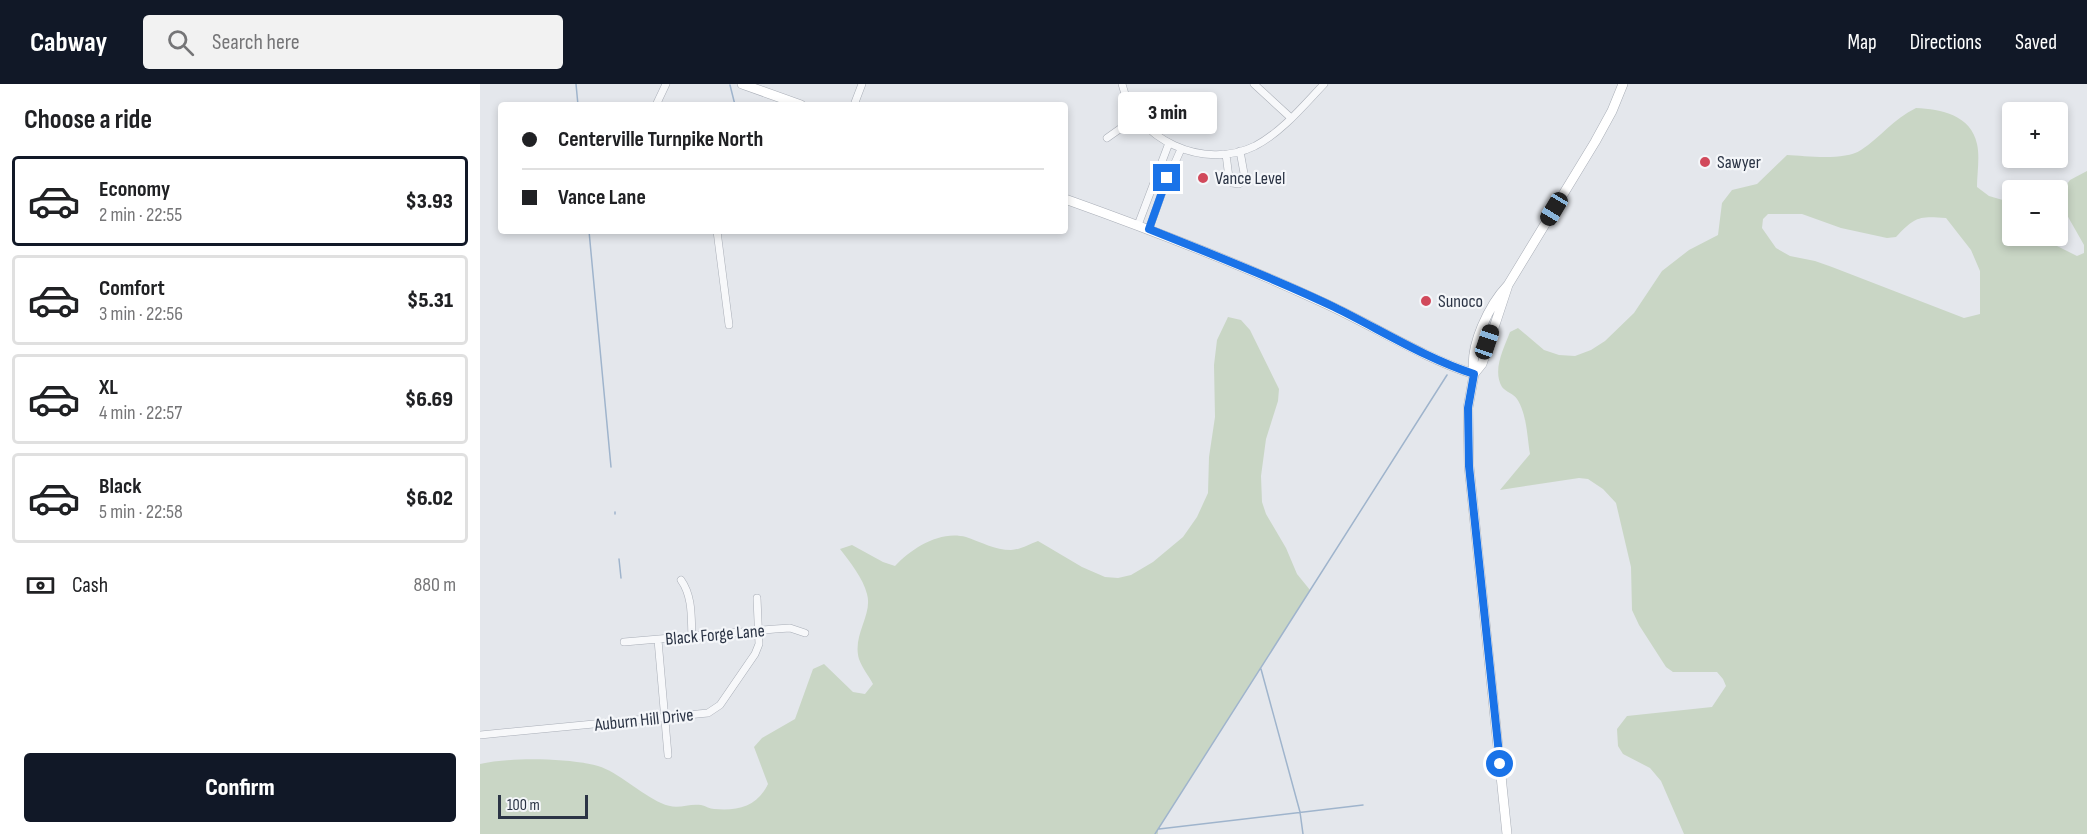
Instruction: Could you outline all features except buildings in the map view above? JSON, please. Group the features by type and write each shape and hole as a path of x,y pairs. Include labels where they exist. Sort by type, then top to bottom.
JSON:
{"main road":[{"path":"742,84 793,102"},
{"path":"1507,834 1471,494 1467,426 1474,374 1472,362 1478,340 1497,297 1508,285 1595,142 1612,111 1623,84"},
{"path":"1068,200 1149,229 1283,284 1372,326 1442,363 1474,374"}],"street":[{"path":"660,102 666,84"},
{"path":"855,102 862,84"},
{"path":"1122,84 1129,104 1147,127 1181,149 1206,154 1226,154 1255,146 1271,136 1324,84"},
{"path":"1254,84 1291,118"},
{"path":"1107,138 1138,116"},
{"path":"1138,225 1169,143"},
{"path":"1149,229 1181,149"},
{"path":"1226,154 1229,178 1236,185 1245,179 1240,151"},
{"path":"717,234 729,325"},
{"path":"681,580 687,589 690,603 692,638"},
{"name":"Auburn Hill Drive","path":"480,735 665,719 708,713 720,705 755,654 759,644 757,598"},
{"name":"Black Forge Lane","path":"624,642 790,628 805,633"},
{"path":"658,640 668,755"}],"green space":[{"path":"1916,108 1945,112 1962,120 1968,126 1977,144 1977,187 1989,196 2002,200 2002,246 2057,246 2077,256 2084,253 2084,245 2068,217 2068,183 2087,171 2087,834 1684,834 1661,781 1650,768 1623,754 1618,746 1617,729 1627,716 1712,707 1726,686 1717,672 1673,672 1666,667 1639,625 1632,610 1631,567 1616,503 1603,489 1588,479 1579,478 1500,490 1530,454 1525,419 1520,405 1516,397 1502,387 1499,380 1502,352 1510,332 1518,328 1544,350 1559,355 1575,356 1591,350 1605,341 1634,313 1662,271 1689,250 1718,235 1722,203 1732,190 1757,184 1787,155 1825,157 1854,153 1868,145","holes":["1768,214 1802,214 1841,228 1887,238 1896,237 1918,219 1946,218 1971,250 1980,271 1980,314 1964,318 1832,267 1790,256 1776,248 1762,228 1763,219"]},
{"path":"1228,317 1241,320 1250,330 1279,389 1278,401 1266,439 1261,476 1262,502 1297,574 1310,590 1158,829 1158,834 480,834 480,764 492,762 522,759 586,763 606,769 653,799 677,807 703,805 712,809 731,809 752,803 764,792 768,784 754,747 762,738 795,719 813,669 824,664 853,692 865,694 873,684 860,662 858,650 867,610 867,594 859,576 840,549 852,545 895,566 927,542 956,535 1005,550 1017,549 1038,541 1082,567 1105,577 1118,578 1131,575 1153,562 1183,537 1197,517 1208,493 1209,457 1215,417 1214,365 1217,340"}],"waterway":[{"path":"576,84 578,102"},
{"path":"730,85 734,102"},
{"path":"589,234 611,467"},
{"path":"1155,834 1447,375"},
{"path":"619,559 621,578"},
{"path":"1261,669 1300,812 1303,834"},
{"path":"1159,829 1363,805"}],"place":[{"name":"Sawyer","path":"1705,162"},
{"name":"Vance Level","path":"1203,178"},
{"name":"Sunoco","path":"1426,301"}],"route":[{"path":"1167,178 1149,229 1283,284 1372,326 1442,363 1474,374 1470,390 1467,426 1469,466 1500,764"}]}
